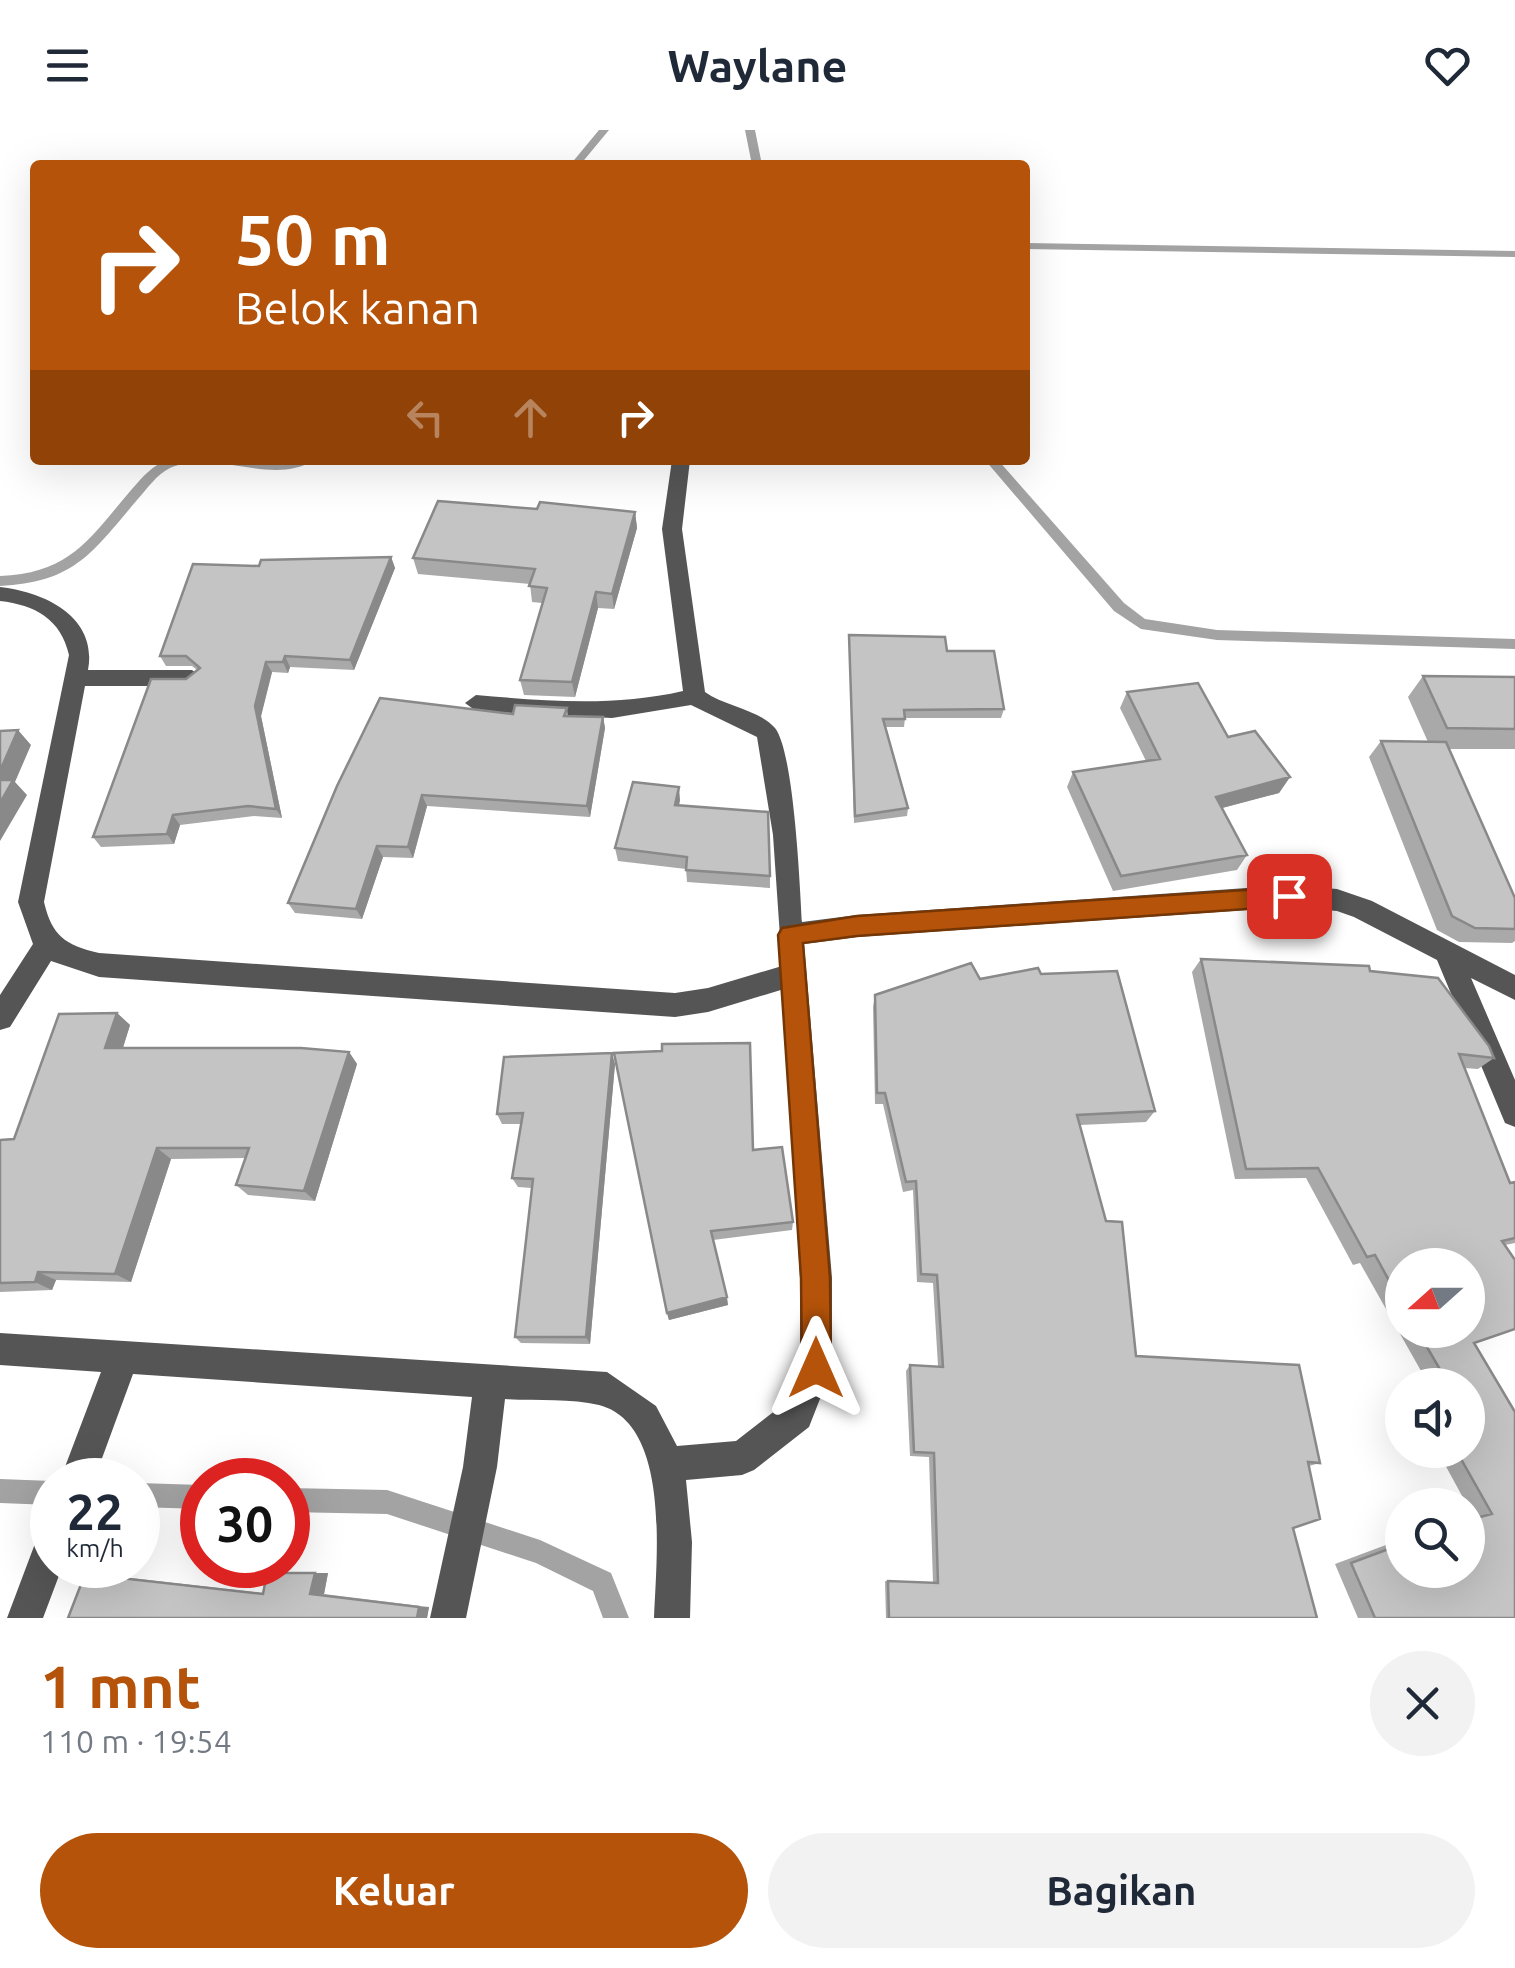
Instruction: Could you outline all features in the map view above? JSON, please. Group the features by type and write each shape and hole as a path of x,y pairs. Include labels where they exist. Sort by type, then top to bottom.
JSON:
{"street":[{"path":"680,465 672,529 695,696"},
{"path":"0,594 24,595 65,620 77,639 80,655 31,902 37,930 46,947 66,957 99,965 676,1004 708,1000 796,974"},
{"path":"75,678 192,678"},
{"path":"476,704 594,714 658,707 695,696 765,732 770,741 786,835 816,1278 816,1368 797,1415 742,1458 668,1464"},
{"path":"790,935 857,926 1289,896 1337,900 1364,908 1448,956 1515,988"},
{"path":"0,1018 46,947"},
{"path":"1448,956 1515,1112"},
{"path":"0,1349 607,1389 645,1419 668,1464 673,1526 672,1618"},
{"path":"85,1458 122,1359"},
{"path":"448,1618 480,1467 490,1380"},
{"path":"26,1618 37,1588"}],"building":[{"path":"438,501 537,509 540,502 635,512 612,594 596,592 572,682 520,680 547,588 529,586 535,569 413,558"},
{"path":"391,557 350,660 285,656 283,662 266,662 255,706 276,809 248,806 173,815 167,834 93,837 151,679 186,679 200,668 186,656 160,656 193,564 259,566 261,560"},
{"path":"849,635 945,637 947,651 994,651 1004,709 904,710 905,719 883,719 908,808 855,816"},
{"path":"1423,676 1515,677 1515,729 1447,728"},
{"path":"1198,683 1228,737 1255,731 1290,777 1216,797 1247,855 1121,876 1073,772 1160,759 1127,692"},
{"path":"380,698 513,714 515,705 567,708 564,716 603,717 587,806 422,795 408,847 377,846 356,909 288,903 337,786"},
{"path":"18,730 0,771 0,731"},
{"path":"1381,741 1446,742 1515,898 1515,929 1475,928 1452,916"},
{"path":"0,780 13,780 0,803"},
{"path":"633,782 679,787 675,805 768,812 770,876 686,870 687,857 615,848"},
{"path":"1201,959 1369,966 1370,971 1438,978 1494,1058 1459,1054 1510,1183 1515,1182 1515,1238 1502,1241 1515,1260 1515,1329 1485,1339 1485,1248 1385,1248 1385,1273 1375,1255 1367,1257 1318,1168 1246,1169"},
{"path":"971,963 980,979 1038,968 1041,974 1117,971 1155,1111 1077,1115 1106,1221 1122,1222 1136,1356 1299,1365 1320,1463 1308,1462 1320,1519 1293,1528 1317,1618 889,1618 888,1581 938,1583 934,1453 914,1452 910,1365 943,1367 937,1275 921,1274 916,1181 906,1182 885,1093 877,1093 875,995"},
{"path":"117,1013 105,1048 301,1048 349,1052 304,1191 236,1185 249,1148 157,1148 115,1274 38,1272 35,1282 0,1283 0,1140 14,1139 59,1014"},
{"path":"750,1043 753,1150 782,1147 793,1222 711,1231 727,1297 667,1313 614,1053 662,1051 662,1044"},
{"path":"612,1053 586,1337 515,1337 533,1179 512,1178 523,1113 497,1114 504,1057"},
{"path":"1427,1348 1477,1348 1515,1412 1515,1618 1375,1618 1351,1563 1385,1550 1385,1588 1485,1588 1485,1516 1492,1514 1485,1502 1485,1488 1477,1488 1466,1468 1485,1468 1485,1368 1439,1368"},
{"path":"310,1573 315,1573 310,1594 419,1607 417,1618 68,1618 80,1588 160,1588 160,1582 180,1585 180,1588 263,1594 264,1588 310,1588"}],"waterway":[{"path":"579,160 604,130"},
{"path":"750,130 756,160"},
{"path":"1030,246 1515,254"},
{"path":"0,581 46,575 79,557 148,479 166,465"},
{"path":"995,465 1119,607 1141,624 1217,635 1515,644"},
{"path":"0,1491 30,1492"},
{"path":"160,1496 180,1496"},
{"path":"310,1500 387,1502 540,1552 602,1582 616,1618"}],"route":[{"path":"816,1368 816,1278 796,974 790,935 857,926 1289,896"}]}
